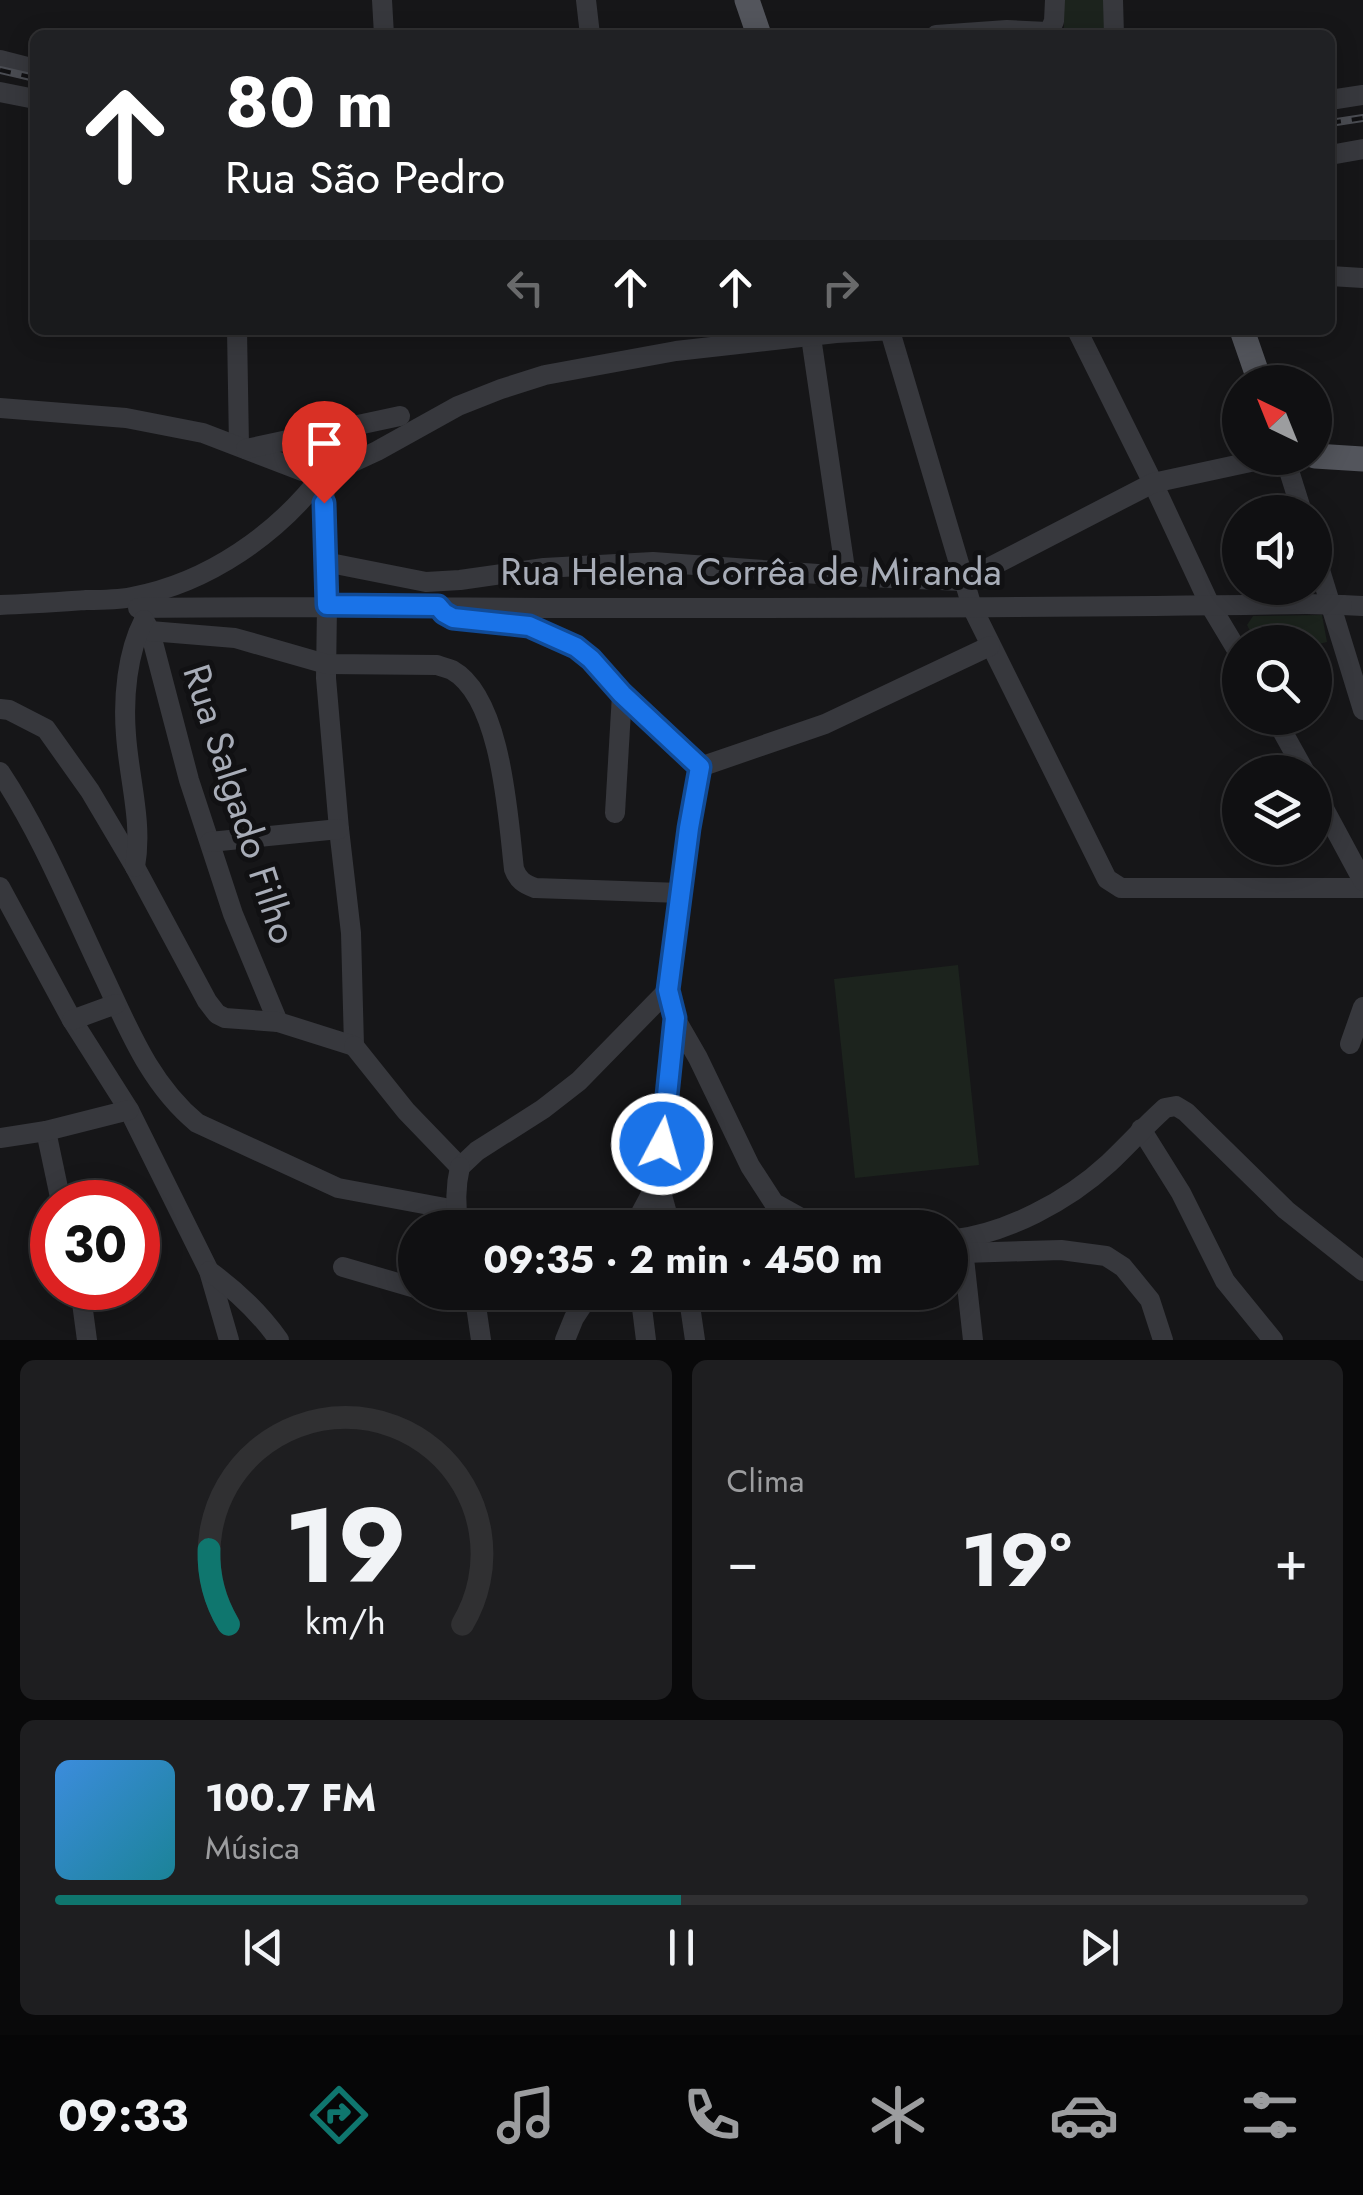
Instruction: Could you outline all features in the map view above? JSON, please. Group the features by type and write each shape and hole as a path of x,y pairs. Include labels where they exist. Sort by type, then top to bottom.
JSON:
{"main road":[{"path":"747,0 758,30"},
{"path":"1244,335 1254,365"},
{"path":"1332,457 1363,459"}],"street":[{"path":"382,0 384,30"},
{"path":"586,0 589,30"},
{"path":"1050,30 1055,0"},
{"path":"1113,0 1114,30"},
{"path":"0,60 30,68"},
{"path":"0,92 30,98"},
{"path":"1335,99 1363,95"},
{"path":"1335,154 1363,150"},
{"path":"1335,276 1363,278"},
{"path":"237,335 242,448"},
{"path":"0,408 126,418 203,433 302,471 324,473 378,451 458,406 545,376 676,351 821,335"},
{"path":"893,335 972,607 1106,879 1121,888 1363,884 1332,825"},
{"path":"1079,335 1222,626"},
{"path":"811,337 846,576"},
{"path":"242,448 400,416"},
{"path":"325,562 426,582 544,568 653,562 963,581 1153,483 1222,468"},
{"path":"324,473 326,664 351,933 354,1046"},
{"path":"135,867 138,838 126,700 140,614 169,588 246,548 303,500 324,473"},
{"name":"Rua Helena Corrêa de Miranda","path":"0,605 140,614 327,605 1353,605"},
{"path":"1331,605 1363,710"},
{"path":"438,606 453,618 529,626 584,652 622,694 700,767"},
{"path":"140,614 326,664 423,664 452,670 464,680 490,724 504,782 514,868 524,884 535,888 681,893"},
{"name":"Rua Salgado Filho","path":"140,614 233,914 278,1022"},
{"path":"700,767 825,724 990,646"},
{"path":"615,813 622,694"},
{"path":"0,709 46,729 90,791 212,1009 225,1018 278,1022 354,1046 406,1112 460,1167"},
{"path":"700,767 668,990 675,1018 750,1166 774,1204 785,1210"},
{"path":"0,772 34,831 128,1032 181,1110 197,1123 338,1188 422,1210"},
{"path":"210,842 339,829"},
{"path":"0,886 72,1020 129,1110 209,1271 226,1338"},
{"path":"457,1210 460,1167 579,1080 668,990"},
{"path":"72,1020 116,1004"},
{"path":"1350,1044 1363,1007"},
{"path":"643,1210 658,1180 675,1018"},
{"path":"968,1240 1053,1206 1112,1161 1165,1108 1176,1106 1286,1210 1361,1266"},
{"path":"0,1138 46,1132 129,1110"},
{"path":"1141,1129 1182,1193 1226,1281 1273,1340"},
{"path":"46,1132 56,1180"},
{"path":"658,1180 666,1210"},
{"path":"968,1245 1106,1256 1123,1267 1150,1300 1163,1340"},
{"path":"343,1267 398,1283"},
{"path":"209,1271 236,1290 279,1340"},
{"path":"968,1308 973,1340"},
{"path":"83,1310 87,1340"},
{"path":"477,1310 481,1340"},
{"path":"565,1340 579,1310"},
{"path":"642,1310 646,1340"},
{"path":"690,1310 694,1340"}],"shaded area":[{"path":"1064,0 1106,0 1108,30 1064,30"},
{"path":"1322,615 1324,625 1247,625 1253,616"},
{"path":"958,965 979,1165 855,1178 834,979"}],"railway":[{"path":"0,70 30,77"},
{"path":"1335,122 1363,118"}],"route":[{"path":"324,503 327,605 438,606 453,618 544,630 584,652 622,694 700,767 668,990 675,1018 662,1144"}]}
